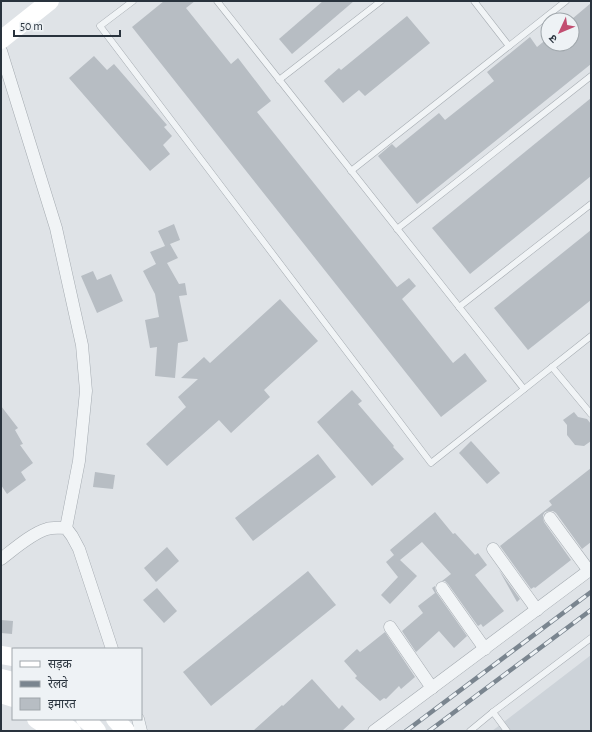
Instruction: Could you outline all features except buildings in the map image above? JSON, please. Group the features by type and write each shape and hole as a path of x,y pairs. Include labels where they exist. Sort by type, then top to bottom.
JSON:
{"street":[{"path":"1,24 30,1"},
{"path":"1,40 50,1"},
{"path":"1,51 56,228 82,345 86,391 79,461 66,528"},
{"path":"374,731 590,570 550,518"},
{"path":"2,554 46,529 57,527 66,528 72,536 78,549 112,648"},
{"path":"493,549 537,610"},
{"path":"442,588 485,649"},
{"path":"390,627 432,688"},
{"path":"1,655 12,657"},
{"path":"1,678 12,681"},
{"path":"1,694 12,698"},
{"path":"1,705 12,708"},
{"path":"38,720 54,731"},
{"path":"58,720 72,731"},
{"path":"86,720 97,731"},
{"path":"116,720 126,731"},
{"path":"138,720 141,731"}],"lane":[{"path":"133,1 100,26 431,463 591,336"},
{"path":"216,1 524,389"},
{"path":"279,80 381,1"},
{"path":"474,1 509,46"},
{"path":"351,171 566,1"},
{"path":"397,229 591,76"},
{"path":"459,307 591,204"},
{"path":"552,367 591,414"},
{"path":"470,731 591,638"},
{"path":"493,712 507,731"}],"shaded area":[{"path":"591,655 591,731 492,731"}],"railway":[{"path":"406,731 591,592"},
{"path":"429,731 591,610"}]}
